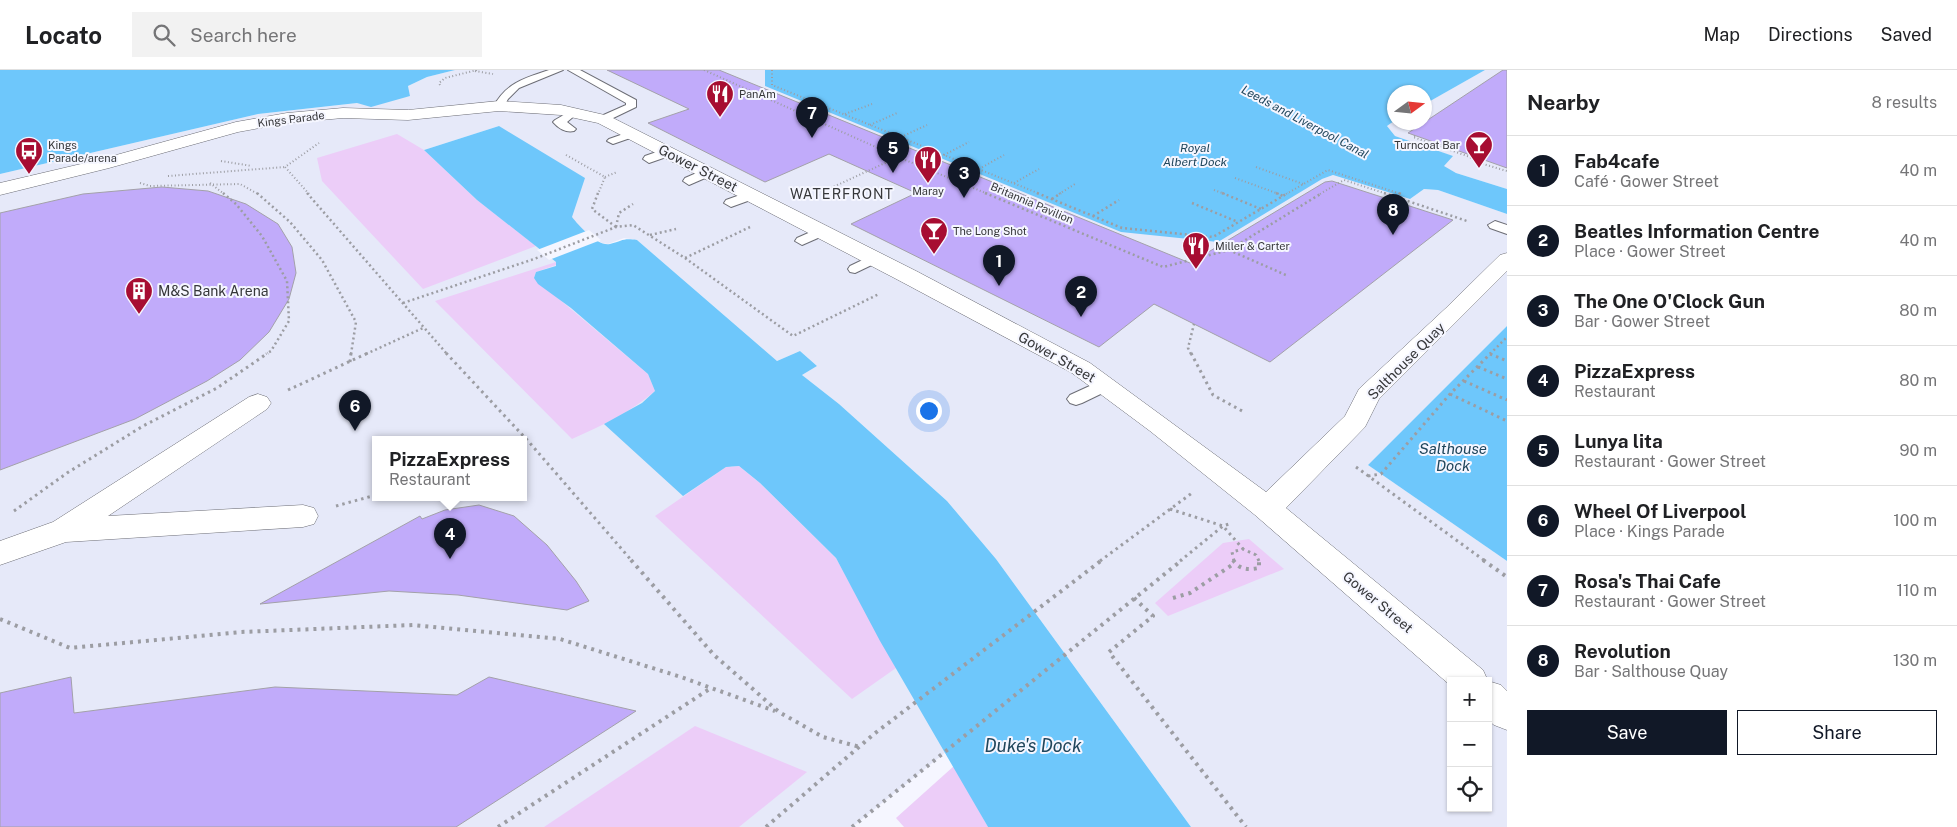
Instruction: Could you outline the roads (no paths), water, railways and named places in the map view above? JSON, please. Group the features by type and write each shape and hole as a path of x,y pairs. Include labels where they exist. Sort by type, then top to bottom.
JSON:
{"street":[{"name":"Kings Parade","path":"0,189 103,164 262,121 343,113 408,115 499,106 533,107 589,116"},
{"name":"Gower Street","path":"589,116 622,137 698,177 741,199 822,231 1081,368 1105,385 1253,514 1392,613 1465,677"},
{"name":"Salthouse Quay","path":"1253,514 1279,498 1356,421 1368,395 1507,259"},
{"path":"0,552 64,530 258,403"},
{"path":"64,530 303,516"},
{"path":"1492,700 1507,713"}],"lane":[{"path":"499,106 502,98 510,88 558,70"},
{"path":"547,123 631,107 632,102 573,70"},
{"path":"560,122 570,129"},
{"path":"802,241 822,231"},
{"path":"855,268 875,258"},
{"path":"1076,399 1105,385"}],"water":[{"path":"0,70 455,70 427,77 408,86 410,96 371,107 357,103 258,114 0,174"},
{"name":"Royal Albert Dock","path":"765,70 1485,70 1432,100 1432,85 1387,85 1387,130 1390,130 1395,136 1453,156 1444,166 1456,173 1507,189 1507,214 1438,190 1424,189 1410,199 1333,175 1322,179 1218,242 1121,232 765,86"},
{"name":"Duke's Dock","path":"499,126 585,178 572,217 595,239 605,244 637,240 777,361 800,351 817,366 802,375 839,404 947,501 996,559 1191,827 988,827 880,641 836,558 760,483 739,466 726,467 683,496 604,424 642,403 655,391 648,374 571,308 538,284 534,278 536,272 556,266 556,262 477,200 424,150"},
{"name":"Salthouse Dock","path":"1507,326 1507,561 1368,465"}],"place":[{"name":"PanAm","path":"720,118"},
{"name":"Rosa's Thai Cafe","path":"812,138"},
{"name":"Turncoat Bar","path":"1479,169"},
{"name":"Lunya lita","path":"893,173"},
{"name":"Kings Parade/arena","path":"29,175"},
{"name":"Maray","path":"928,184"},
{"name":"The One O'Clock Gun","path":"964,198"},
{"name":"Revolution","path":"1393,235"},
{"name":"The Long Shot","path":"934,255"},
{"name":"Miller & Carter","path":"1196,270"},
{"name":"Fab4cafe","path":"999,286"},
{"name":"M&S Bank Arena","path":"139,315"},
{"name":"Beatles Information Centre","path":"1081,317"},
{"name":"Wheel Of Liverpool","path":"355,431"},
{"name":"PizzaExpress","path":"450,559"}],"district":[{"name":"WATERFRONT","path":"842,194"}],"water label":[{"name":"Leeds and Liverpool Canal","path":"1305,122"}]}
